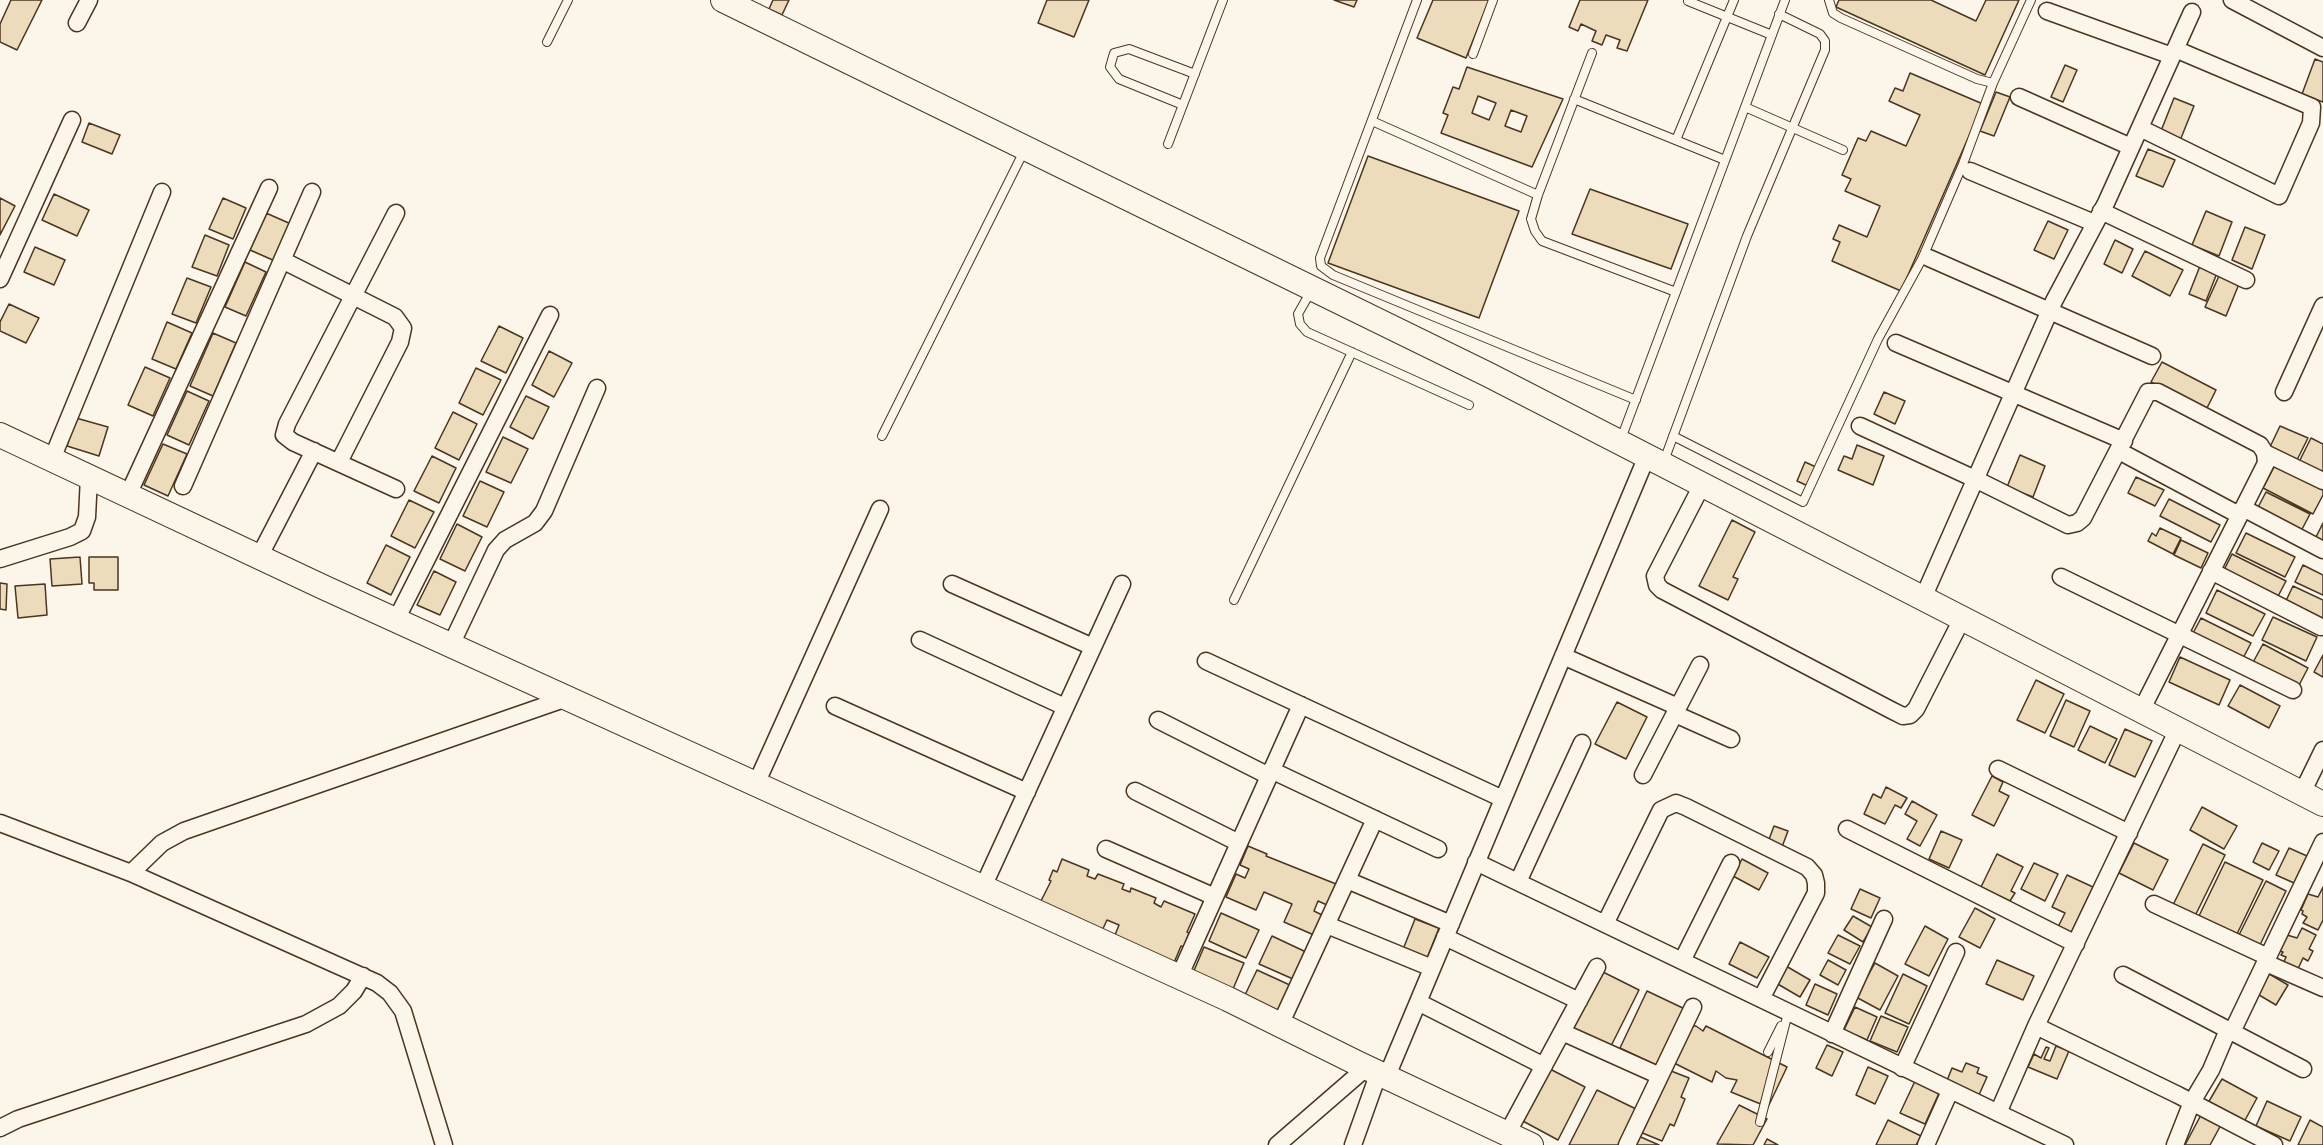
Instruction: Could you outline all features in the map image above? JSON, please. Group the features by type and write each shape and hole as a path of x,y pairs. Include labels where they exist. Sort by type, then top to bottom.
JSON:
{"street":[{"path":"77,23 89,0"},
{"path":"723,0 1313,288 1620,442 2313,799 2323,750"},
{"path":"2232,0 2323,48"},
{"path":"2047,11 2174,52 2312,107 2311,123 2279,196 2140,128"},
{"path":"1923,598 2050,310 2131,147 2192,12"},
{"path":"2019,97 2131,147"},
{"path":"0,279 72,120"},
{"path":"1970,171 2097,217 2246,280"},
{"path":"128,495 269,188"},
{"path":"52,459 162,192"},
{"path":"183,486 312,192"},
{"path":"396,213 287,424 284,435 293,442 396,489"},
{"path":"1929,258 2152,356"},
{"path":"282,260 395,317 403,328 400,342 339,462"},
{"path":"2284,392 2323,306"},
{"path":"396,620 550,315"},
{"path":"1896,343 2013,394 2121,446 2241,511 2323,550"},
{"path":"452,645 496,550 505,540 535,523 544,511 597,388"},
{"path":"1860,426 1976,479 2068,525 2077,523 2083,518 2145,396 2152,392 2158,392 2260,445 2265,453 2265,463 2141,711"},
{"path":"0,435 396,620 1179,977 1531,1145"},
{"path":"260,557 314,451"},
{"path":"2265,453 2323,481"},
{"path":"1353,1145 1378,1072 1418,1002 1563,656 1654,460"},
{"path":"0,558 70,537 82,531 87,517 89,477"},
{"path":"1702,485 1656,576 1657,585 1672,596 1891,710 1903,716 1910,715 1916,709 1962,619"},
{"path":"756,784 880,509"},
{"path":"2211,571 2321,627"},
{"path":"2061,577 2293,690"},
{"path":"952,584 1093,647"},
{"path":"983,887 1122,584"},
{"path":"920,640 1065,707"},
{"path":"1563,656 1731,739"},
{"path":"1206,661 1503,799"},
{"path":"1643,775 1700,665"},
{"path":"131,873 162,843 184,831 567,698"},
{"path":"1179,977 1301,705"},
{"path":"834,706 1027,792"},
{"path":"1158,720 1438,849"},
{"path":"1998,1113 2036,1026 2178,729"},
{"path":"1518,882 1582,743"},
{"path":"1998,769 2129,833"},
{"path":"1135,791 1239,843"},
{"path":"1605,924 1661,810 1676,803 1686,807 1807,867 1814,875 1816,893 1761,999"},
{"path":"1280,1025 1375,819"},
{"path":"0,823 131,873 363,976 390,993 403,1011 444,1145"},
{"path":"1847,829 2076,944"},
{"path":"2175,1145 2192,1102 2211,1070 2267,960 2323,842"},
{"path":"1106,849 1215,897"},
{"path":"1476,862 2066,1145"},
{"path":"1682,961 1731,863"},
{"path":"1347,880 1579,1001"},
{"path":"2154,904 2323,988"},
{"path":"1832,1034 1884,919"},
{"path":"1328,925 1432,968"},
{"path":"1902,1068 1956,952"},
{"path":"1507,1134 1597,967"},
{"path":"2123,975 2303,1069"},
{"path":"0,1128 18,1119 306,1024 339,1006 354,991 363,976"},
{"path":"1418,1002 1544,1066"},
{"path":"1627,1145 1693,1007"},
{"path":"2036,1026 2274,1145"},
{"path":"1562,1032 1660,1076"},
{"path":"1277,1145 1378,1072"},
{"path":"1926,1145 1950,1091"}],"lane":[{"path":"547,42 568,0"},
{"path":"1168,144 1223,0"},
{"path":"1418,0 1320,258 1321,266 1326,271 1636,400"},
{"path":"1473,54 1493,0"},
{"path":"1676,140 1734,0"},
{"path":"1620,442 1785,0"},
{"path":"1829,0 1833,13 1841,18 1977,79 1993,83"},
{"path":"1673,436 1803,502 1878,339 1922,259 1963,164 1993,83 2031,0"},
{"path":"1688,1 1772,35"},
{"path":"1654,460 1673,436 1748,236 1825,50 1825,41 1820,34 1779,14"},
{"path":"1183,105 1119,79 1110,66 1114,53 1129,49 1195,74"},
{"path":"1592,52 1538,195 1532,219 1535,231 1542,241 1676,292"},
{"path":"1574,99 1725,160"},
{"path":"1745,107 1843,150"},
{"path":"1372,121 1538,195"},
{"path":"882,436 1026,148"},
{"path":"1313,288 1299,314 1300,324 1307,332 1469,405"},
{"path":"1234,600 1352,352"},
{"path":"1768,1052 1788,1012"},
{"path":"1760,1122 1788,1012"}],"building":[{"path":"11,0 42,0 17,50 0,42 0,24"},
{"path":"773,0 789,0 782,15 769,9"},
{"path":"1047,0 1089,0 1074,37 1038,23"},
{"path":"1334,0 1357,0 1354,7"},
{"path":"1433,0 1489,0 1466,58 1417,38"},
{"path":"1580,0 1648,0 1627,51 1617,48 1620,40 1606,35 1602,45 1592,41 1596,31 1581,24 1578,31 1569,27"},
{"path":"1839,0 1931,0 1976,21 1986,0 2019,0 1985,75 1836,7"},
{"path":"2315,59 2323,62 2323,102 2302,94"},
{"path":"2065,65 2077,70 2063,102 2051,97"},
{"path":"1467,67 1563,99 1532,167 1441,133 1448,115 1443,113 1453,87 1459,89","holes":["1478,96 1496,103 1489,120 1472,113","1511,110 1527,116 1521,132 1505,126"]},
{"path":"1910,73 1983,104 1901,291 1832,261 1840,242 1833,239 1839,225 1867,237 1880,206 1845,191 1851,179 1842,175 1858,138 1866,141 1871,131 1906,146 1920,115 1889,101 1895,88 1903,91"},
{"path":"1996,92 2010,97 1994,136 1980,131"},
{"path":"2174,98 2194,106 2179,143 2159,136"},
{"path":"89,123 120,135 112,154 82,142"},
{"path":"2148,149 2175,160 2163,187 2136,176"},
{"path":"1368,156 1519,211 1479,318 1328,263"},
{"path":"1590,189 1688,224 1671,269 1572,234"},
{"path":"54,194 89,210 77,236 42,220"},
{"path":"0,198 15,206 0,235"},
{"path":"223,198 246,208 233,239 209,229"},
{"path":"2206,211 2232,222 2219,256 2192,245"},
{"path":"266,213 291,224 275,261 250,250"},
{"path":"2048,221 2068,230 2054,259 2034,250"},
{"path":"2245,227 2265,235 2252,269 2232,260"},
{"path":"205,235 229,245 217,276 192,267"},
{"path":"2115,240 2133,249 2122,273 2104,264"},
{"path":"35,247 65,260 54,285 24,272"},
{"path":"2145,251 2183,270 2170,296 2132,276"},
{"path":"245,262 266,272 246,316 225,307"},
{"path":"2200,266 2217,273 2206,301 2189,294"},
{"path":"2219,276 2239,284 2226,316 2205,307"},
{"path":"187,278 211,287 196,323 172,314"},
{"path":"9,304 39,318 26,343 0,331 0,322"},
{"path":"167,322 192,333 176,369 152,359"},
{"path":"499,326 523,338 506,373 481,361"},
{"path":"213,333 236,343 213,396 190,386"},
{"path":"549,351 572,363 554,397 532,385"},
{"path":"2162,362 2216,390 2206,410 2151,382"},
{"path":"145,367 170,378 153,416 128,405"},
{"path":"476,368 501,380 483,415 459,403"},
{"path":"187,391 209,401 189,445 167,435"},
{"path":"1884,392 1905,401 1895,424 1874,414"},
{"path":"526,396 549,407 533,439 510,427"},
{"path":"453,412 477,424 459,460 435,448"},
{"path":"76,418 108,427 99,456 67,446"},
{"path":"2280,426 2308,438 2296,462 2269,449"},
{"path":"503,437 528,449 511,483 486,472"},
{"path":"2311,438 2323,444 2323,476 2298,464"},
{"path":"163,444 187,454 168,496 144,485"},
{"path":"1857,445 1884,456 1873,485 1838,470 1844,456 1852,459"},
{"path":"2020,455 2045,466 2033,497 2007,487"},
{"path":"432,456 456,468 439,503 414,491"},
{"path":"1805,462 1816,467 1808,486 1797,481"},
{"path":"2275,465 2323,489 2323,495 2313,514 2263,488"},
{"path":"2136,477 2164,490 2155,506 2128,493"},
{"path":"480,481 504,492 487,527 463,516"},
{"path":"2266,492 2310,514 2299,535 2255,513"},
{"path":"2169,499 2220,525 2211,542 2160,516"},
{"path":"409,500 434,512 415,548 391,536"},
{"path":"1732,520 1755,532 1733,577 1738,579 1728,600 1699,586"},
{"path":"2323,523 2323,547 2313,543"},
{"path":"457,524 482,537 465,571 440,559"},
{"path":"2160,528 2181,538 2173,554 2148,541 2152,533 2156,536"},
{"path":"2246,533 2295,557 2285,577 2236,553"},
{"path":"2181,540 2208,553 2201,568 2174,555"},
{"path":"386,545 410,557 391,595 367,583"},
{"path":"2232,554 2286,581 2275,602 2221,576"},
{"path":"80,557 82,584 52,586 50,559"},
{"path":"89,557 118,557 118,590 94,590 94,583 89,583"},
{"path":"2303,565 2323,575 2323,595 2295,582"},
{"path":"434,571 456,582 440,615 417,605"},
{"path":"0,583 7,584 6,610 0,609"},
{"path":"45,584 47,615 18,618 15,586"},
{"path":"2293,586 2323,600 2323,624 2283,607"},
{"path":"2217,590 2265,614 2253,636 2206,613"},
{"path":"2273,617 2317,637 2306,661 2262,640"},
{"path":"2201,618 2251,643 2241,662 2191,637"},
{"path":"2263,644 2308,668 2297,689 2251,666"},
{"path":"2323,655 2323,677 2314,672"},
{"path":"2180,657 2230,680 2219,705 2169,682"},
{"path":"2036,680 2064,694 2045,733 2017,720"},
{"path":"2240,685 2280,706 2269,728 2228,706"},
{"path":"2066,700 2090,711 2074,747 2050,736"},
{"path":"1617,702 1647,717 1626,759 1595,744"},
{"path":"2090,726 2117,739 2105,763 2078,750"},
{"path":"2125,729 2152,741 2135,777 2109,765"},
{"path":"1992,776 2003,782 1999,791 2009,796 1994,826 1972,815"},
{"path":"1886,787 1907,798 1901,808 1895,805 1885,824 1864,814 1873,794 1881,798"},
{"path":"1912,801 1937,815 1920,846 1907,839 1917,821 1905,814"},
{"path":"2202,807 2237,826 2224,849 2190,830"},
{"path":"1774,826 1788,831 1782,847 1768,842"},
{"path":"1941,831 1962,840 1949,868 1929,859"},
{"path":"2134,843 2168,860 2153,890 2119,873"},
{"path":"2262,843 2279,851 2269,870 2253,862"},
{"path":"2203,844 2225,855 2195,916 2173,905"},
{"path":"1248,846 1267,854 1266,856 1336,884 1327,905 1318,901 1314,911 1322,915 1314,935 1284,922 1292,904 1264,892 1256,910 1226,897 1236,874 1245,878 1249,869 1240,865"},
{"path":"2289,848 2307,856 2294,883 2276,875"},
{"path":"1997,854 2023,867 2011,891 2015,893 2010,901 1981,887"},
{"path":"1062,859 1089,870 1087,876 1095,879 1098,874 1124,884 1122,889 1130,892 1131,888 1156,898 1154,903 1161,907 1164,901 1195,914 1187,932 1189,933 1184,947 1181,946 1173,965 1113,940 1119,925 1107,920 1100,935 1037,909 1051,881 1049,880 1053,870 1057,872"},
{"path":"1742,859 1768,873 1759,890 1733,876"},
{"path":"2225,862 2263,880 2236,936 2198,918"},
{"path":"2034,863 2058,874 2045,901 2021,889"},
{"path":"2067,875 2093,887 2070,935 2057,929 2065,913 2052,907"},
{"path":"2266,881 2286,891 2259,947 2238,937"},
{"path":"2323,887 2323,920 2318,930 2303,923 2307,917 2302,914 2301,910 2308,894 2318,897"},
{"path":"1860,889 1880,898 1871,918 1851,909"},
{"path":"1975,908 1995,919 1980,948 1959,937"},
{"path":"1221,913 1259,930 1246,958 1209,941"},
{"path":"1853,916 1872,927 1863,942 1844,930"},
{"path":"1415,919 1439,928 1426,961 1402,952"},
{"path":"1925,926 1948,939 1929,976 1905,964"},
{"path":"2302,928 2316,935 2309,949 2313,951 2308,961 2303,958 2297,971 2283,964 2286,957 2281,955 2283,952 2280,951 2287,935 2297,938"},
{"path":"1838,935 1860,946 1850,964 1828,953"},
{"path":"1272,936 1306,952 1293,979 1259,964"},
{"path":"1740,942 1769,957 1757,978 1729,964"},
{"path":"1204,947 1244,963 1233,989 1193,973"},
{"path":"1828,960 1846,970 1838,985 1820,975"},
{"path":"1997,960 2034,976 2023,1000 1986,984"},
{"path":"1875,963 1898,976 1880,1010 1856,997"},
{"path":"1786,966 1810,980 1800,997 1776,983"},
{"path":"1257,970 1292,986 1280,1014 1244,997"},
{"path":"1601,971 1639,990 1610,1048 1572,1029"},
{"path":"2266,972 2288,985 2276,1005 2254,992"},
{"path":"1903,974 1927,986 1909,1024 1885,1013"},
{"path":"1815,984 1837,994 1828,1015 1806,1005"},
{"path":"1647,991 1687,1010 1660,1067 1620,1048"},
{"path":"1855,1007 1877,1017 1867,1040 1844,1030"},
{"path":"1881,1016 1908,1027 1897,1052 1870,1041"},
{"path":"1692,1026 1703,1031 1706,1026 1787,1067 1768,1107 1731,1092 1737,1080 1726,1078 1716,1071 1712,1082 1674,1063"},
{"path":"1827,1045 1843,1052 1832,1076 1816,1068"},
{"path":"2056,1046 2069,1051 2057,1079 2028,1067 2034,1054 2041,1058 2046,1047 2049,1048 2044,1059 2050,1061"},
{"path":"1966,1063 1979,1068 1977,1073 1987,1077 1978,1097 1946,1083 1952,1068 1962,1072"},
{"path":"1868,1067 1888,1076 1875,1104 1856,1095"},
{"path":"1548,1068 1585,1087 1558,1140 1521,1120"},
{"path":"1666,1069 1689,1078 1681,1097 1685,1099 1674,1126 1670,1124 1662,1141 1640,1132"},
{"path":"1916,1079 1940,1091 1925,1124 1900,1113"},
{"path":"2222,1079 2257,1098 2244,1122 2208,1103"},
{"path":"1597,1090 1636,1109 1618,1145 1569,1145"},
{"path":"2267,1101 2301,1117 2290,1141 2256,1126"},
{"path":"1739,1105 1767,1119 1753,1145 1717,1144"},
{"path":"2202,1113 2222,1123 2210,1145 2185,1145"},
{"path":"1888,1120 1921,1136 1916,1145 1876,1145"},
{"path":"2310,1120 2323,1127 2323,1145 2298,1145"},
{"path":"1636,1135 1659,1145 1631,1145"},
{"path":"1767,1139 1778,1145 1764,1145"}]}
